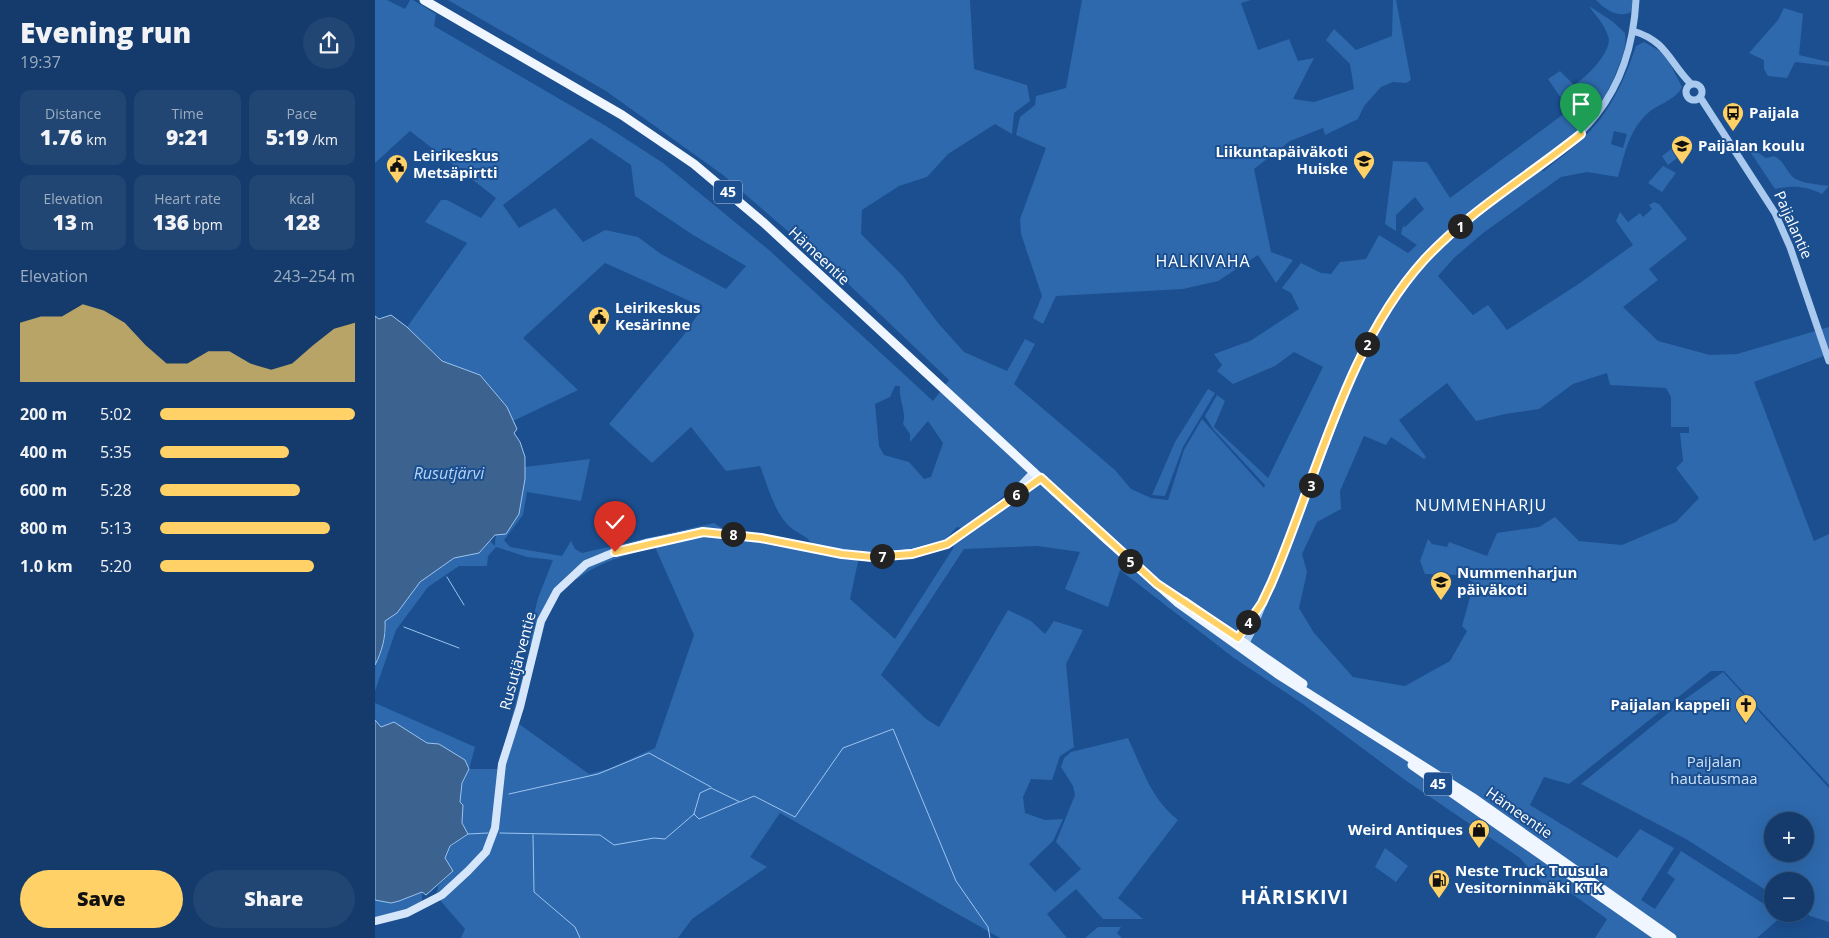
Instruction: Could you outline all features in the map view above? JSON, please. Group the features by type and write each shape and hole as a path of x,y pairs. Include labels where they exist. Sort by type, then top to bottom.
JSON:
{"main road":[{"name":"Hämeentie","path":"424,0 621,115 694,164 757,216 1157,584 1660,938"},
{"name":"Rusutjärventie","path":"375,921 407,914 442,894 469,872 486,852 495,828 502,764 518,714 541,621 557,591 587,564 601,557 638,545 703,532 761,538 842,554 872,557 912,554 947,544 1011,497 1033,486 1037,475"},
{"name":"Hämeentie","path":"1343,715 1472,798 1672,938"}],"street":[{"path":"1241,642 1283,558 1359,363 1392,300 1423,261 1452,232 1581,134 1616,86 1630,48 1636,0"},
{"path":"1633,31 1649,36 1661,45 1689,86 1687,96 1698,98 1701,88 1697,84 1689,86"},
{"name":"Paijalantie","path":"1698,98 1763,191 1775,213 1790,247 1829,361"}],"green space":[{"path":"375,0 387,0 405,9 410,0 413,0 436,14 434,26 606,126 663,163 769,250 933,401 949,380 840,276 723,175 606,91 448,0 970,0 974,69 1027,85 1030,101 1014,113 1012,134 995,124 948,154 927,177 899,186 862,210 861,234 902,275 938,323 964,352 1007,371 1025,339 1035,344 1014,384 1115,470 1131,489 1151,498 1168,500 1184,450 1202,419 1264,488 1265,485 1213,429 1205,416 1217,395 1225,401 1214,427 1268,478 1323,367 1294,352 1275,366 1233,384 1217,371 1222,365 1214,354 1250,341 1299,309 1291,293 1282,288 1301,263 1321,273 1331,274 1340,262 1366,259 1379,235 1408,253 1417,245 1401,234 1403,226 1405,227 1424,209 1415,197 1396,215 1396,231 1385,224 1393,161 1427,162 1450,198 1569,110 1548,79 1560,71 1574,85 1592,70 1607,49 1609,42 1607,32 1589,6 1612,21 1625,33 1625,47 1621,61 1610,86 1592,115 1556,149 1528,169 1544,171 1594,127 1616,94 1636,46 1644,42 1665,54 1682,87 1671,99 1648,113 1636,127 1629,142 1618,177 1587,172 1561,177 1483,233 1454,258 1438,276 1473,315 1488,305 1507,330 1577,285 1633,245 1616,221 1620,212 1628,222 1640,213 1643,217 1652,209 1649,205 1654,202 1659,204 1687,239 1649,269 1658,280 1623,307 1658,341 1710,355 1737,354 1829,327 1829,354 1754,382 1814,541 1829,534 1829,785 1724,671 1711,671 1569,784 1544,777 1530,805 1617,858 1640,829 1674,848 1641,900 1655,909 1675,879 1667,873 1681,851 1764,904 1764,922 1775,922 1757,938 1595,938 1607,919 1558,884 1553,883 1546,888 1520,858 1405,780 1303,704 1234,658 1120,570 1108,607 1065,589 1080,552 1037,546 964,549 881,675 926,719 939,727 1008,610 1031,621 1045,634 1054,621 1083,630 1066,664 1074,747 1060,756 1052,780 1031,779 1023,797 1025,813 1045,820 1063,819 1053,841 1029,864 1055,892 1081,869 1056,842 1075,795 1073,786 1061,767 1064,758 1071,752 1128,738 1154,793 1178,820 1118,898 1143,919 1103,919 1076,889 1047,914 1067,938 1000,938 780,813 750,857 767,867 692,919 678,938 461,938 465,929 439,899 409,916 375,918 375,900 391,903 422,892 422,903 437,893 438,886 453,871 445,858 450,847 468,834 462,823 463,805 460,802 462,783 469,769 498,769 531,645 527,643 538,598 553,560 527,557 496,547 488,556 487,566 459,566 428,587 396,630 375,691 375,665 380,655 386,632 385,621 397,613 420,582 454,558 479,553 490,541 495,546 499,526 520,488 525,467 590,459 581,501 527,492 523,515 504,540 510,547 562,556 571,541 575,549 582,553 714,523 725,530 755,533 813,545 807,538 789,526 781,517 760,466 726,471 691,427 652,463 609,424 683,336 703,307 605,263 523,338 578,390 513,421 507,407 480,375 442,361 407,327 467,243 425,222 441,200 447,200 481,218 496,198 410,131 375,163","holes":["1614,131 1627,134 1623,148 1611,144","591,138 631,165 635,196 693,235 746,266 726,289 661,254 638,237 605,230 583,242 555,208 519,228 503,205","1607,373 1610,385 1666,388 1671,397 1671,427 1689,427 1689,433 1680,433 1683,461 1676,468 1699,498 1676,522 1622,545 1579,541 1555,517 1539,527 1497,533 1487,556 1449,542 1447,547 1432,544 1428,539 1420,561 1425,574 1462,575 1474,583 1462,626 1467,631 1450,661 1405,686 1353,677 1314,633 1299,608 1307,572 1302,554 1317,522 1341,509 1340,491 1364,436 1386,445 1391,437 1424,459 1426,457 1399,420 1447,383 1476,421 1539,409 1573,384","895,386 900,386 904,414 903,424 910,434 910,442 928,421 943,443 931,477 924,479 909,462 884,455 879,446 875,404 890,397","1022,479 1033,489 950,545 954,547 895,639 850,599 859,557 928,551 946,539 957,527 963,528 997,502","655,547 694,635 655,748 608,769 589,774 519,724 547,616 562,589 575,578 577,579 615,559"]},
{"path":"1082,0 1251,0 1241,3 1258,50 1289,39 1298,61 1314,58 1293,99 1314,102 1354,89 1350,64 1326,40 1334,29 1356,50 1392,36 1393,0 1396,0 1411,80 1406,83 1393,82 1381,87 1364,106 1358,119 1325,135 1323,128 1290,141 1254,169 1271,252 1293,260 1276,283 1258,255 1218,281 1183,289 1056,296 1043,324 1033,318 1042,296 1021,234 1020,219 1046,148 1016,135 1020,117 1035,105 1036,96 1066,88"},
{"path":"1596,0 1633,0 1631,12 1617,14 1603,7"},
{"path":"1784,8 1803,14 1799,55 1829,62 1829,66 1795,62 1787,78 1768,76 1764,69 1764,60 1749,53 1778,20"},
{"path":"1678,144 1685,152 1668,165 1662,156"},
{"path":"1745,144 1766,158 1774,156 1777,158 1797,180 1829,186 1822,194 1799,187 1775,189"},
{"path":"1663,166 1676,173 1662,192 1648,183"},
{"path":"1208,389 1215,393 1183,447 1165,496 1152,495 1175,442"},
{"name":"Paijalan hautausmaa","path":"1723,672 1829,788 1829,922 1814,917 1814,872 1764,872 1764,889 1686,839 1581,784 1684,700"},
{"path":"375,703 475,747 469,769 439,744 427,743 394,722 381,727 375,720"},
{"path":"1385,848 1408,866 1396,882 1375,867"},
{"path":"1098,927 1121,927 1117,933 1122,938 1085,938"}],"water":[{"name":"Rusutjärvi","path":"391,315 407,327 442,361 480,375 507,407 517,429 514,433 520,442 525,457 525,479 519,514 506,534 495,535 479,553 454,558 420,582 397,613 385,621 383,644 375,665 375,316 379,319"},
{"path":"375,720 381,727 394,722 427,743 439,744 465,760 469,769 462,783 460,802 463,805 462,823 468,834 450,846 445,858 453,871 426,895 422,892 391,903 375,900"}],"waterway":[{"path":"447,577 464,605"},
{"path":"404,627 459,648"},
{"path":"500,833 600,835 614,845 654,838 665,839 694,814 700,793 711,788 740,802 754,796 795,817 843,748 893,729 956,881 988,927 990,938"},
{"path":"509,794 598,774 649,753 711,787"},
{"path":"694,814 699,819 739,802"},
{"path":"468,834 488,833"},
{"path":"533,835 534,892 575,927 580,938"}],"place":[{"name":"Paijala","path":"1733,132"},
{"name":"Paijalan koulu","path":"1682,165"},
{"name":"Liikuntapäiväkoti Huiske","path":"1364,180"},
{"name":"Leirikeskus Metsäpirtti","path":"397,184"},
{"name":"Leirikeskus Kesärinne","path":"599,336"},
{"name":"Nummenharjun päiväkoti","path":"1441,601"},
{"name":"Paijalan kappeli","path":"1746,724"},
{"name":"Weird Antiques","path":"1479,849"},
{"name":"Neste Truck Tuusula Vesitorninmäki KTK","path":"1439,899"}],"district":[{"name":"HALKIVAHA","path":"1203,261"},
{"name":"NUMMENHARJU","path":"1481,505"},
{"name":"HÄRISKIVI","path":"1295,897"}],"route":[{"path":"615,552 646,543 703,532 761,538 842,554 872,557 912,554 947,544 1011,497 1033,486 1041,478 1157,584 1238,638 1262,603 1283,558 1343,398 1371,337 1392,300 1423,261 1452,232 1581,134"}]}
